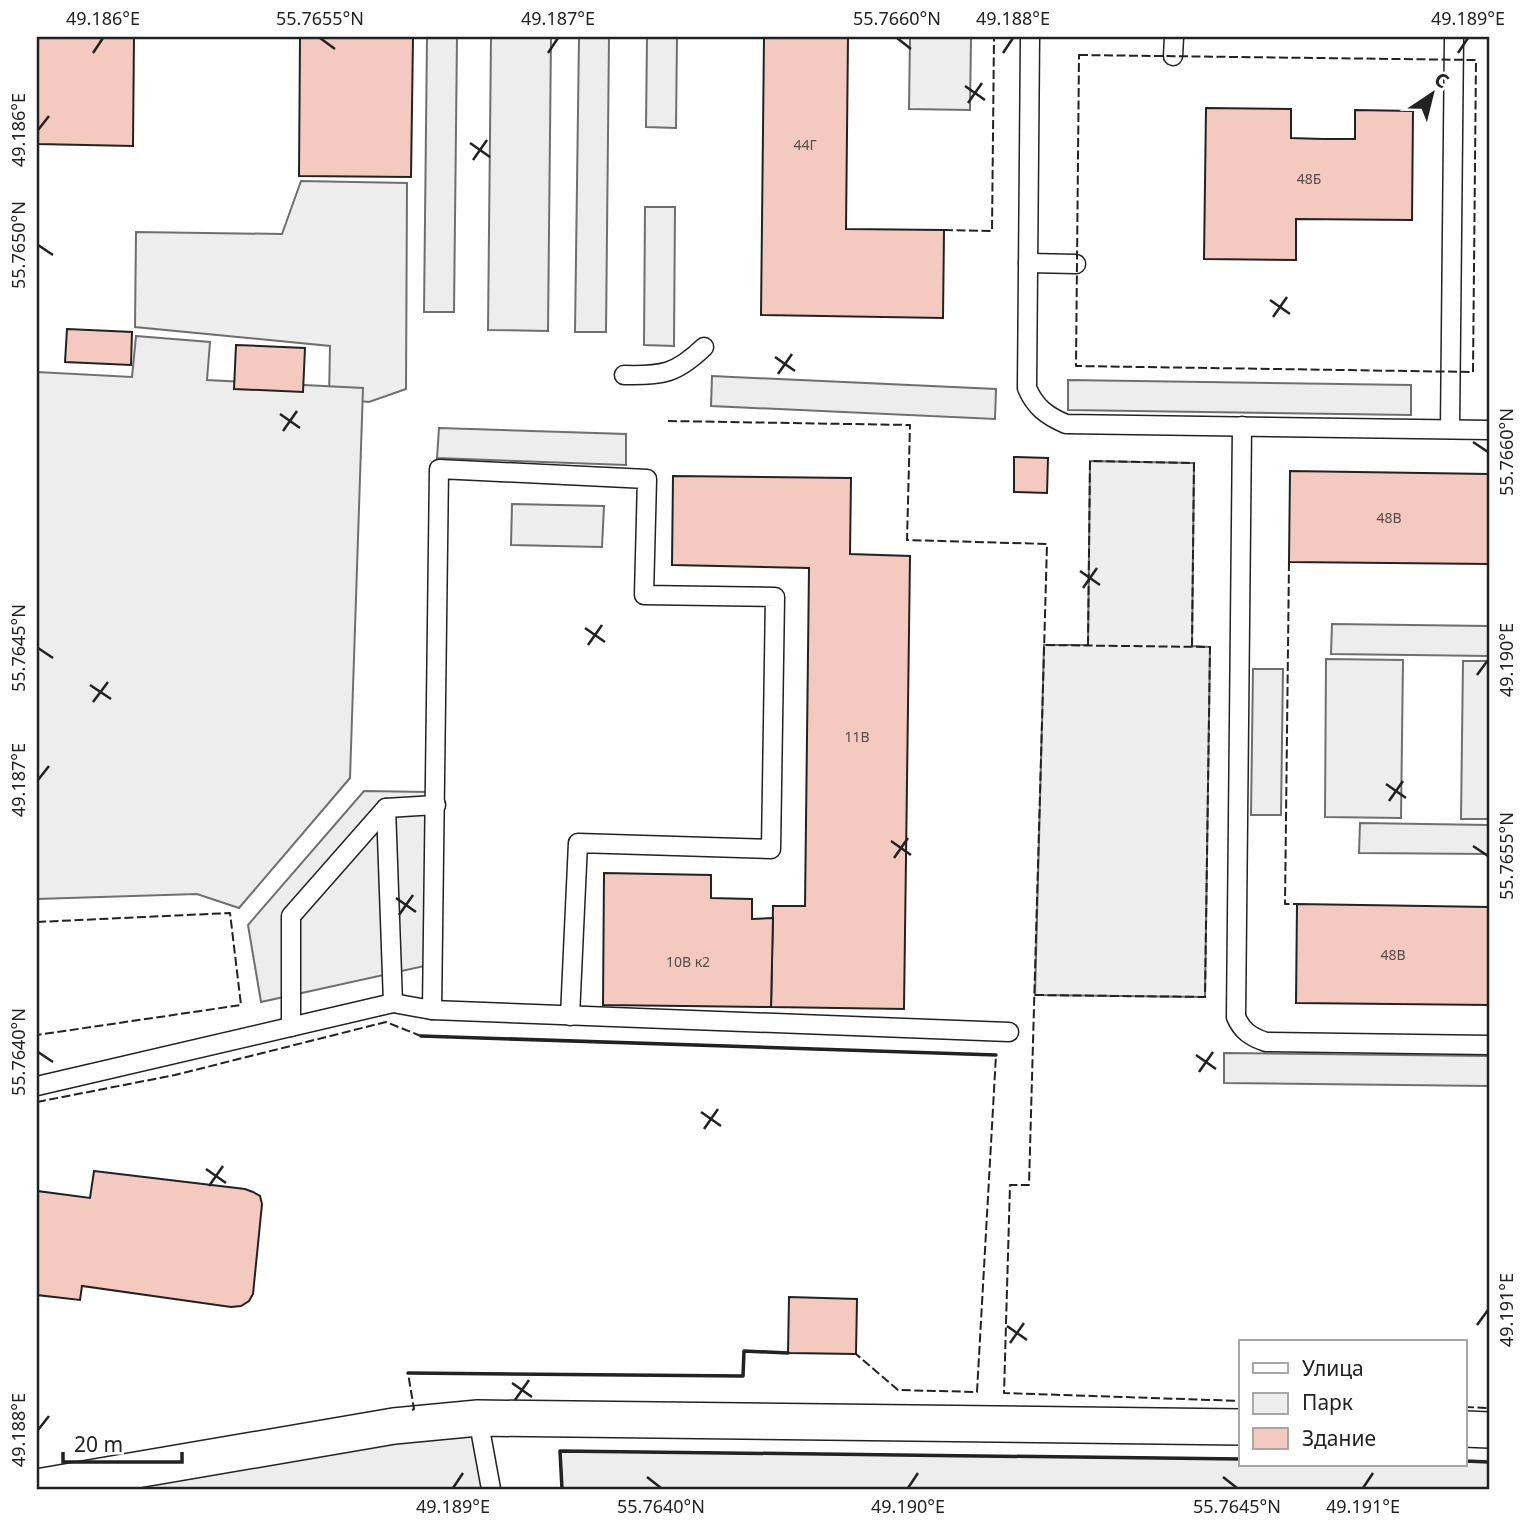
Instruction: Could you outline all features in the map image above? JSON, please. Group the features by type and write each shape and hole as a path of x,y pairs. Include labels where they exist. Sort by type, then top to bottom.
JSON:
{"street":[{"path":"37,1487 394,1426 478,1418 1239,1427"},
{"path":"1466,1429 1489,1430"}],"lane":[{"path":"1030,37 1027,388 1039,407 1066,424 1489,429"},
{"path":"1173,56 1174,37"},
{"path":"1450,429 1454,37"},
{"path":"1028,263 1076,264"},
{"path":"624,375 656,375 668,372 691,359 704,347"},
{"path":"1242,426 1236,1017 1247,1034 1266,1042 1489,1045"},
{"path":"432,1010 439,469 647,479 644,595 775,597 771,849 578,843 570,1016"},
{"path":"290,1027 291,916 386,808 436,805"},
{"path":"386,808 393,1003"},
{"path":"37,1086 393,1003 432,1010 1009,1032"},
{"path":"478,1418 491,1489"}],"green space":[{"path":"910,37 971,37 970,110 909,109"},
{"path":"301,181 407,183 406,389 369,402 329,398 330,346 135,327 136,232 282,234"},
{"path":"1090,461 1194,463 1192,646 1210,647 1205,997 1035,995 1044,645 1088,645"},
{"path":"512,504 604,506 602,547 511,545"},
{"path":"1326,659 1403,660 1401,818 1325,817"},
{"path":"1463,661 1489,661 1489,819 1461,819"}],"shaded area":[{"path":"427,37 457,37 454,312 424,312"},
{"path":"491,37 551,37 548,331 488,330"},
{"path":"579,37 609,37 606,332 575,332"},
{"path":"647,37 677,37 676,128 646,127"},
{"path":"645,207 675,207 674,346 644,345"},
{"path":"136,336 210,342 207,380 363,388 350,778 239,908 197,894 37,899 37,372 132,377"},
{"path":"712,376 996,389 995,419 711,406"},
{"path":"1068,380 1411,385 1411,415 1068,410"},
{"path":"439,428 626,434 626,465 437,458"},
{"path":"1332,624 1489,626 1489,656 1331,654"},
{"path":"1253,669 1283,669 1281,815 1251,815"},
{"path":"364,791 429,792 429,965 261,1002 248,925"},
{"path":"1360,823 1489,825 1489,854 1359,853"},
{"path":"1224,1053 1489,1056 1489,1086 1224,1083"},
{"path":"484,1424 493,1489 102,1489"},
{"path":"560,1451 1239,1459 1239,1466 1466,1466 1466,1461 1489,1462 1489,1489 562,1489"}],"building":[{"path":"37,37 134,37 133,146 37,144"},
{"path":"300,37 413,37 411,177 299,176"},
{"path":"764,37 848,37 846,229 944,230 943,318 761,315"},
{"path":"1206,108 1291,109 1291,138 1323,139 1355,139 1355,110 1413,111 1412,220 1296,219 1296,260 1204,259"},
{"path":"67,329 132,332 131,365 65,362"},
{"path":"236,345 305,348 303,392 234,389"},
{"path":"1014,457 1048,458 1047,493 1014,492"},
{"path":"1290,471 1489,474 1489,564 1289,562"},
{"path":"673,476 851,478 850,554 910,556 904,1009 771,1007 773,906 805,906 809,568 672,565"},
{"path":"604,873 711,875 711,898 752,899 752,919 773,918 771,1007 603,1005"},
{"path":"1297,904 1489,907 1489,1005 1296,1003"},
{"path":"94,1171 245,1189 260,1196 262,1204 253,1294 249,1301 241,1306 231,1307 82,1286 80,1300 37,1295 37,1191 90,1198"},
{"path":"789,1297 857,1299 856,1354 788,1353"}],"fence":[{"path":"944,230 992,231 994,37"},
{"path":"1079,55 1476,60 1473,372 1076,366 1079,55"},
{"path":"668,421 910,425 907,540 1047,544 1029,1185 1010,1185 1004,1393 1239,1401"},
{"path":"1088,645 1090,461 1194,463 1192,647"},
{"path":"1289,562 1285,904 1297,904"},
{"path":"1035,995 1205,997 1210,647 1044,645"},
{"path":"37,922 230,913 241,1005 37,1035"},
{"path":"37,1102 175,1075 386,1022 421,1036 996,1055 977,1392 898,1390 853,1354"},
{"path":"412,1410 408,1373 743,1376 744,1351 790,1353"},
{"path":"1466,1407 1489,1408"}],"wall":[{"path":"421,1036 996,1055"},
{"path":"408,1373 743,1376 744,1351 788,1353"},
{"path":"562,1489 560,1451 1239,1459"},
{"path":"1466,1461 1489,1462"}]}
